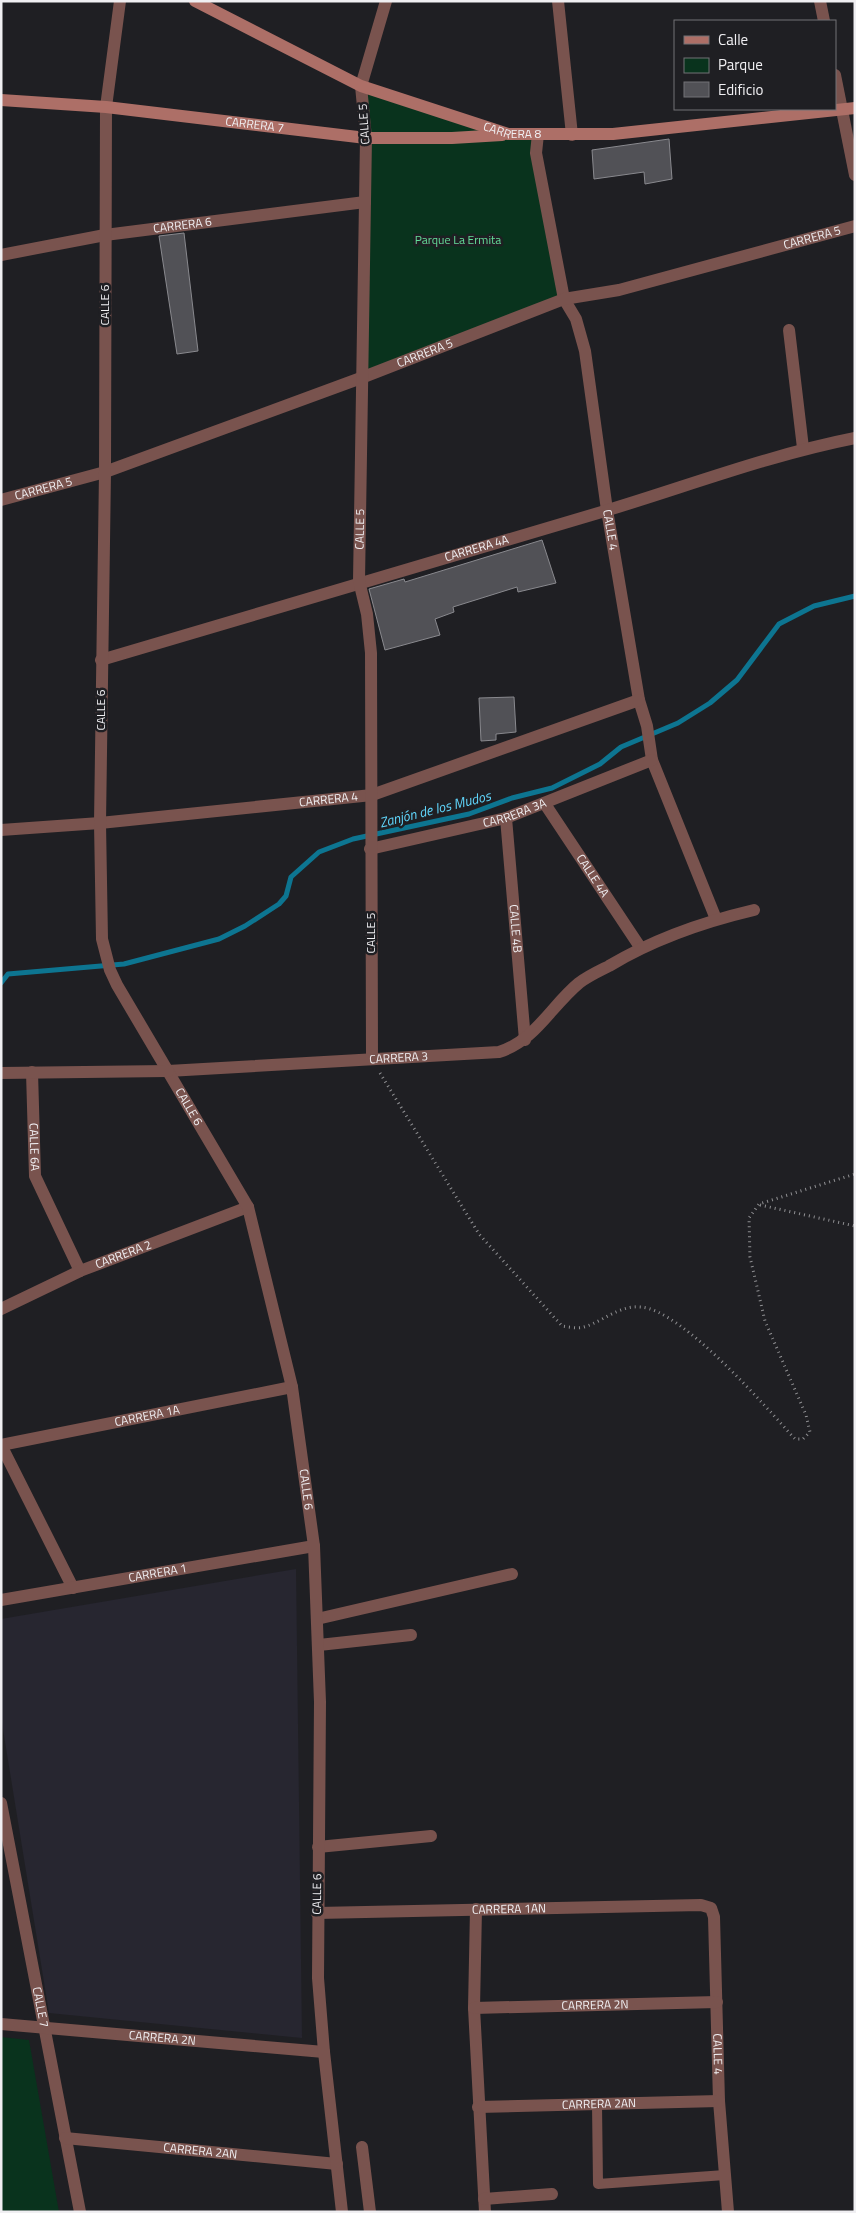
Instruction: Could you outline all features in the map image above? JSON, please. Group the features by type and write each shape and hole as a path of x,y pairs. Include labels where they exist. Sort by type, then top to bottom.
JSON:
{"main road":[{"name":"CARRERA 8","path":"195,1 361,86 508,134 613,134 704,126 848,109"},
{"name":"CARRERA 7","path":"1,100 106,107 366,138 452,138 508,134"}],"street":[{"name":"CALLE 6","path":"120,1 106,107 105,472 100,823 102,939 110,970 248,1207 292,1387 314,1546 319,1645 318,1978 324,2052 342,2212"},
{"path":"558,1 572,135"},
{"path":"820,1 824,20"},
{"name":"CALLE 5","path":"372,1060 371,652 367,614 359,581 366,138 361,86 371,46 385,6"},
{"path":"836,78 848,109 855,175"},
{"name":"CALLE 4","path":"538,134 536,153 564,299 576,320 585,351 607,510 639,700 651,755 716,919"},
{"name":"CARRERA 6","path":"1,255 105,234 365,202"},
{"name":"CARRERA 5","path":"1,500 105,472 362,378 564,299 619,290 855,226"},
{"path":"789,330 803,448"},
{"name":"CARRERA 4A","path":"101,660 359,581 607,510 803,448 855,438"},
{"name":"CARRERA 4","path":"1,830 100,823 372,795 639,700"},
{"name":"CARRERA 3A","path":"370,846 506,818 545,804 651,755"},
{"name":"CALLE 4A","path":"545,804 640,947"},
{"name":"CALLE 4B","path":"506,818 525,1040"},
{"name":"CARRERA 3","path":"1,1073 168,1071 499,1052 513,1048 525,1040 581,982 640,947 716,919 754,910"},
{"name":"CALLE 6A","path":"32,1072 35,1176 80,1271"},
{"name":"CARRERA 2","path":"1,1309 80,1271 248,1207"},
{"name":"CARRERA 1A","path":"1,1445 292,1387"},
{"path":"1,1445 72,1588"},
{"name":"CARRERA 1","path":"1,1600 314,1546"},
{"path":"317,1619 512,1574"},
{"path":"319,1645 411,1634"},
{"name":"CALLE 7","path":"1,1803 80,2212"},
{"path":"318,1847 431,1836"},
{"name":"CALLE 4","path":"701,1905 711,1908 714,1918 719,2101 728,2212"},
{"name":"CARRERA 1AN","path":"317,1913 701,1905"},
{"path":"476,1909 474,2008 478,2107 485,2205 552,2194"},
{"name":"CARRERA 2N","path":"474,2008 717,2002"},
{"name":"CARRERA 2N","path":"1,2024 324,2052"},
{"name":"CARRERA 2AN","path":"478,2107 719,2101"},
{"path":"597,2104 598,2184 725,2175"},
{"name":"CARRERA 2AN","path":"66,2138 337,2164"},
{"path":"362,2147 370,2212"}],"path":[{"path":"372,1060 479,1234 562,1326 582,1328 622,1308 640,1306 659,1311 738,1376 795,1439 803,1439 810,1432 806,1416 765,1321 750,1256 748,1218 759,1204 855,1174"},
{"path":"759,1204 855,1226"}],"shaded area":[{"path":"296,1569 302,2038 49,2013 1,1717 1,1619"}],"green space":[{"name":"Parque La Ermita","path":"361,86 508,134 538,134 564,299 361,378"},
{"path":"1,2037 29,2040 59,2212 1,2212"}],"building":[{"path":"669,139 672,179 645,184 644,172 594,179 592,150"},
{"path":"184,233 198,351 177,354 159,236"},
{"path":"542,540 556,583 518,592 517,587 453,607 454,612 435,619 440,635 385,650 369,589 404,579 405,582"},
{"path":"514,697 516,732 496,734 496,740 481,741 479,698"}],"waterway":[{"name":"Zanjón de los Mudos","path":"1,983 8,974 124,964 219,939 245,926 279,904 286,896 291,877 319,852 353,839 469,814 512,798 552,788 600,764 621,747 678,723 710,703 737,680 779,624 814,606 855,596"}]}
